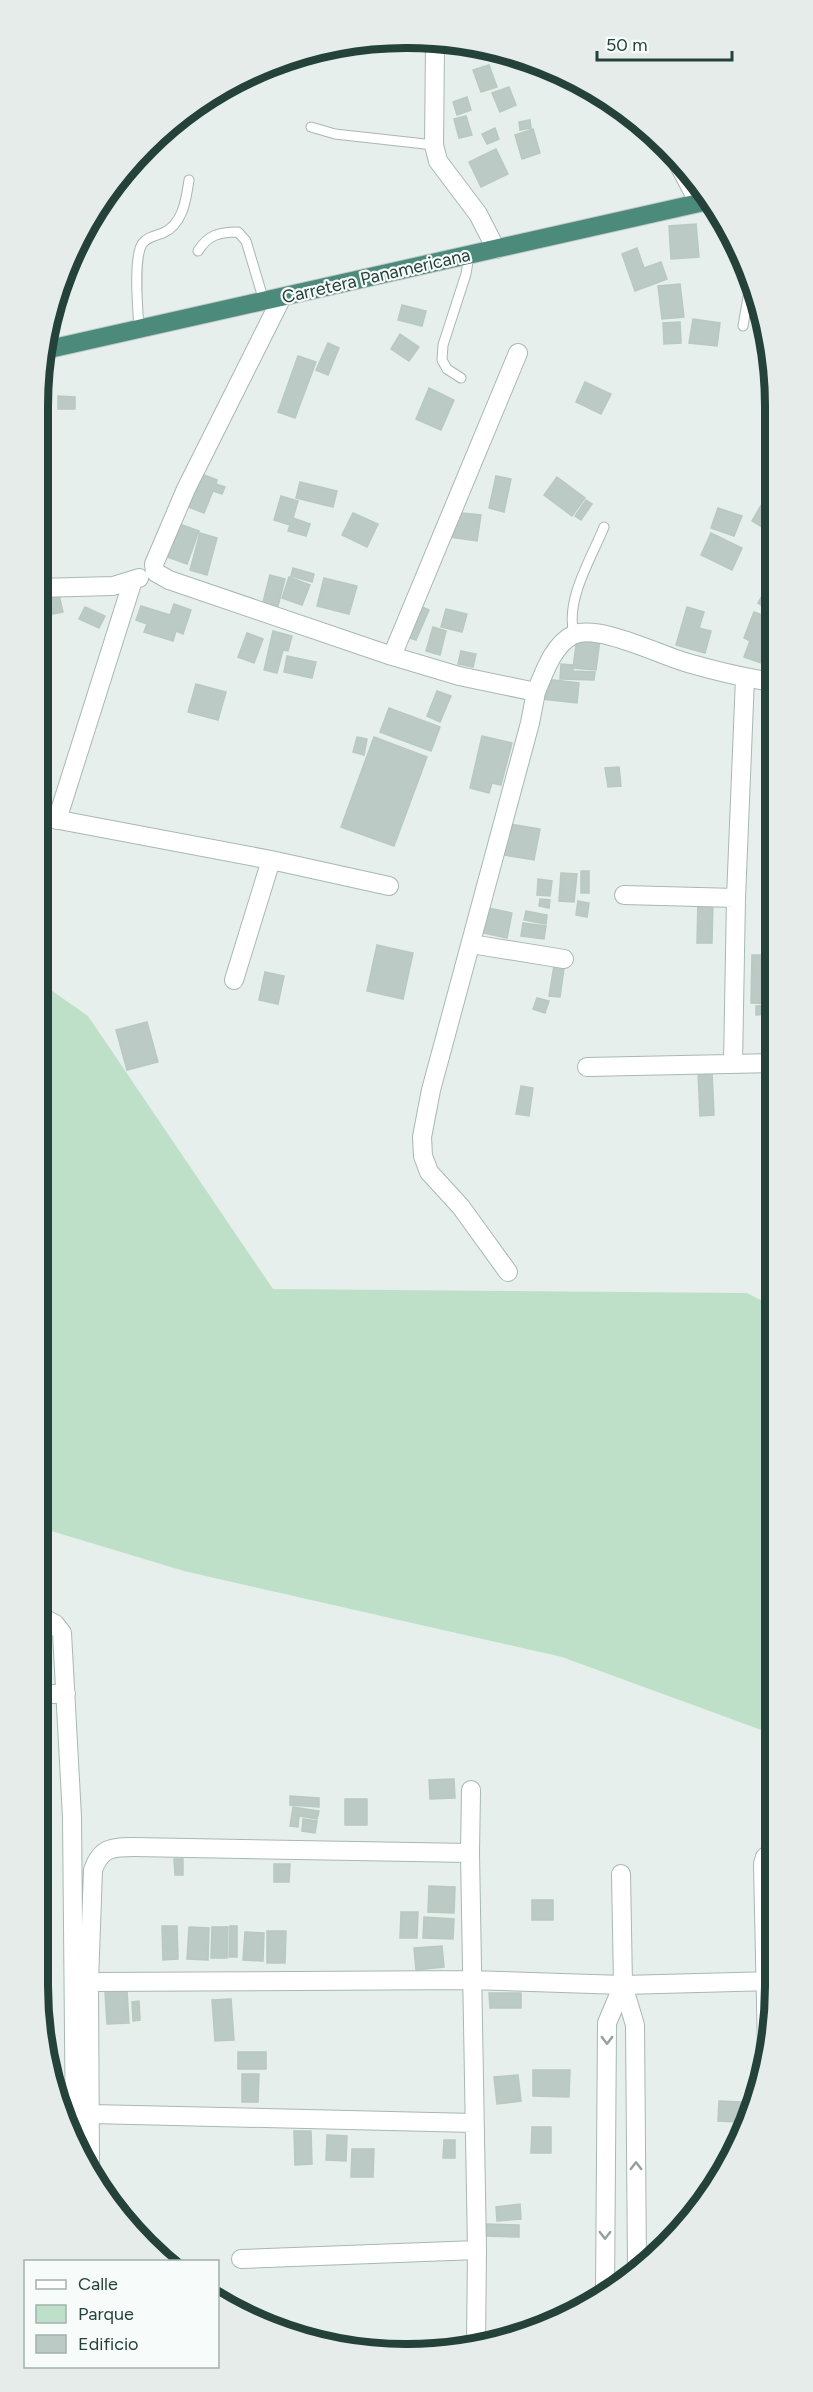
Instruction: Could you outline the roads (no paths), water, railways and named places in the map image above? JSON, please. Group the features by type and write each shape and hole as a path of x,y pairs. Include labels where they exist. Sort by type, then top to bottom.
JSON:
{"highway":[{"name":"Carretera Panamericana","path":"53,348 702,203"}],"street":[{"path":"435,49 434,145 438,161 478,214 496,249"},
{"path":"155,572 154,564 186,489 273,299"},
{"path":"392,656 518,352"},
{"path":"48,588 113,586 155,572 169,580 392,656 459,676 536,692"},
{"path":"57,820 133,580"},
{"path":"508,1272 461,1207 429,1172 423,1156 422,1137 431,1090 536,692 555,653 574,634 597,634 631,642 685,663 765,681"},
{"path":"733,1064 736,898 745,678"},
{"path":"48,818 271,860 389,886"},
{"path":"234,980 271,860"},
{"path":"624,895 736,898"},
{"path":"471,944 564,959"},
{"path":"587,1067 765,1063"},
{"path":"48,1620 55,1624 62,1633 66,1694 72,1817 75,2123"},
{"path":"48,1694 66,1694"},
{"path":"471,1790 476,2337"},
{"path":"90,2154 89,1982 93,1870 97,1858 105,1850 116,1847 135,1847 470,1853"},
{"path":"765,1857 763,1864 765,1897"},
{"path":"621,1874 623,1985 635,2025 637,2260"},
{"path":"89,1982 471,1980 623,1985 765,1981"},
{"path":"605,2285 607,2023 623,1985"},
{"path":"91,2115 474,2122"},
{"path":"241,2259 477,2250"}],"lane":[{"path":"311,127 335,134 434,145"},
{"path":"139,329 138,282 142,244 147,238 166,231 176,223 186,203 189,180"},
{"path":"198,251 204,242 222,232 238,232 246,241 273,299"},
{"path":"461,378 447,369 442,360 442,345 457,304 469,255"},
{"path":"743,326 748,297"},
{"path":"574,634 571,623 572,606 604,527"}]}
